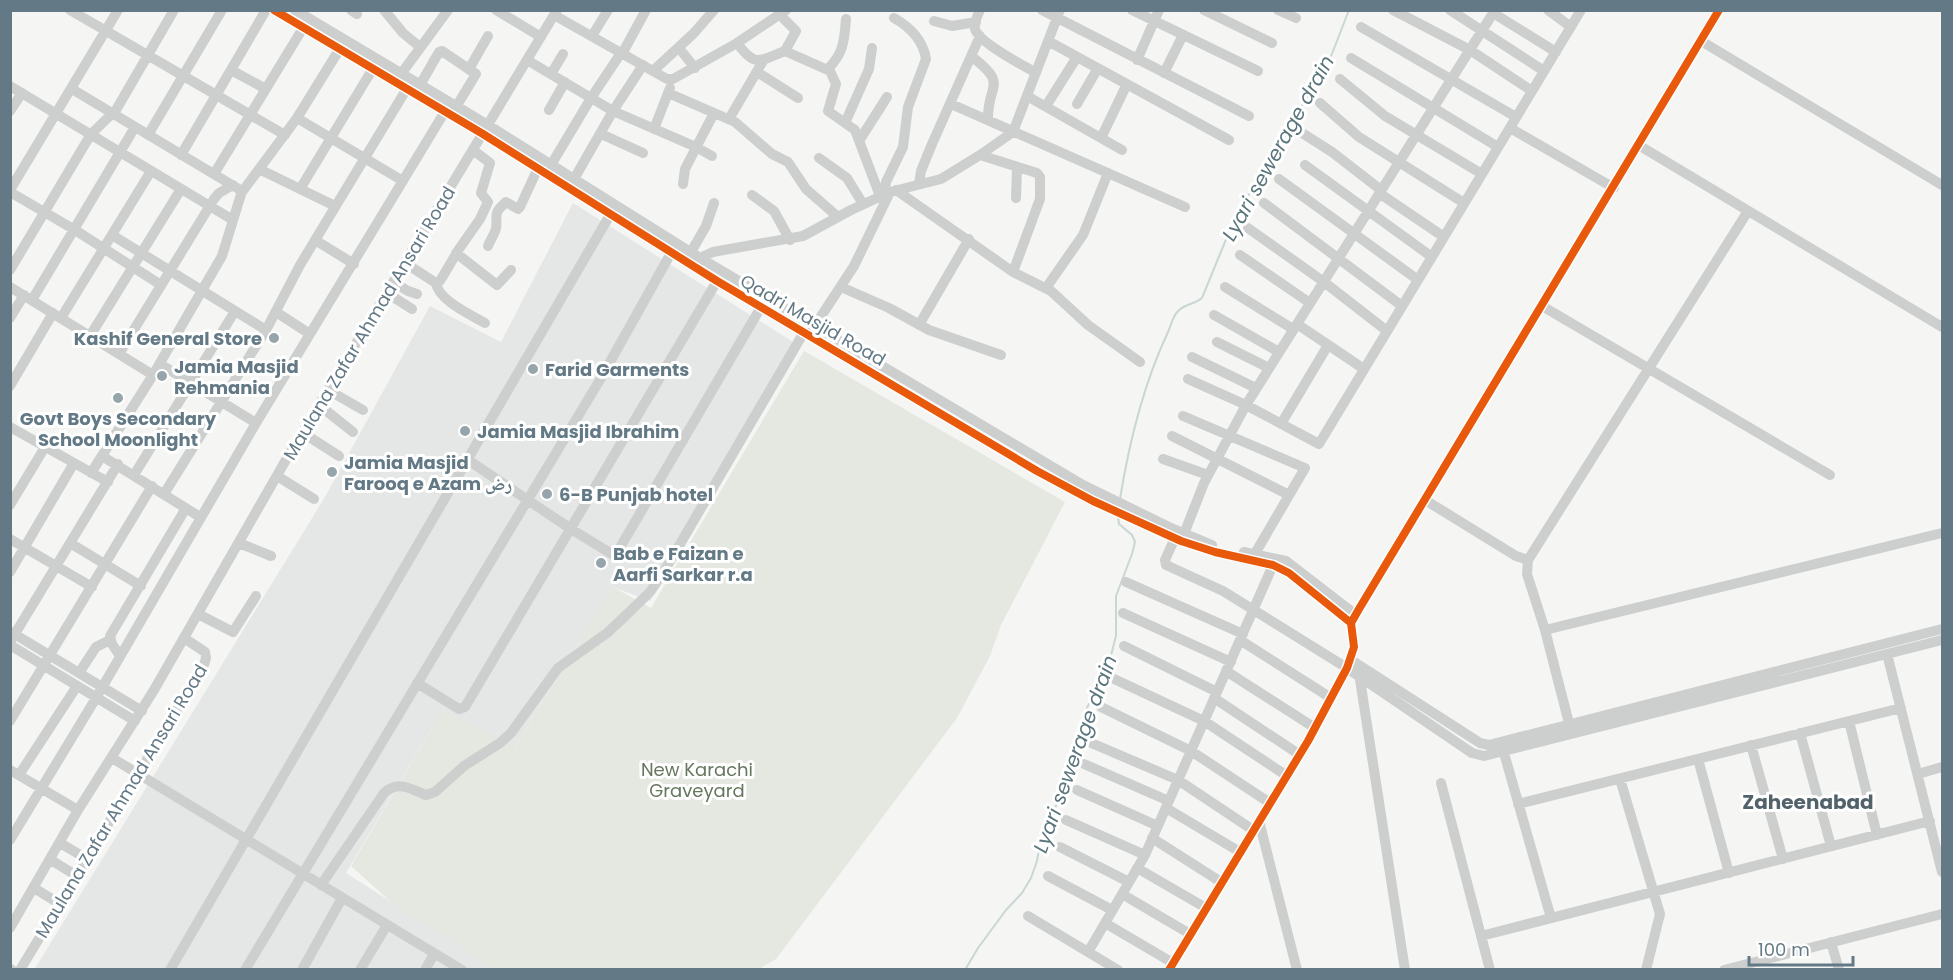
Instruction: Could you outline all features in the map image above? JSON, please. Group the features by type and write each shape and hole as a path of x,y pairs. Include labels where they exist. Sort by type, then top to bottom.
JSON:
{"street":[{"path":"118,10 10,191 161,285"},
{"path":"10,270 91,134 113,114 174,10"},
{"path":"148,135 222,10"},
{"path":"182,155 266,10"},
{"name":"Qadri Masjid Road","path":"274,10 444,112 485,129 551,165 574,179 671,253 695,259 717,281 809,331"},
{"name":"Qadri Masjid Road","path":"295,10 456,106 538,168 695,259 1037,471 1178,536 1253,557 1273,565 1289,573 1353,619"},
{"path":"384,10 403,33 420,47"},
{"path":"401,74 448,10"},
{"path":"592,36 608,10"},
{"path":"551,165 591,98 622,53 646,10"},
{"path":"653,71 679,48 714,10"},
{"path":"980,10 975,30 980,36 997,50 1036,73"},
{"path":"1042,10 1059,15 1137,60 1249,116"},
{"path":"1132,10 1258,71"},
{"path":"1137,60 1159,10"},
{"path":"1204,10 1227,16 1272,43"},
{"path":"1278,10 1296,18"},
{"path":"1393,10 1470,50 1532,92"},
{"path":"1450,10 1544,71"},
{"path":"1548,10 1571,27"},
{"path":"1188,379 1246,405 1319,444 1581,10"},
{"path":"1405,969 1354,667 1353,619 1640,146 1719,10"},
{"path":"70,11 285,135"},
{"path":"500,12 541,37"},
{"path":"1556,52 1494,12 1256,388 1164,560 1166,565 1223,591 1253,611 1354,667 1480,743 1489,745 1571,730 1942,640"},
{"path":"555,13 667,79 673,79 694,68 783,13 796,29 785,51 763,61 751,59 737,43"},
{"name":"Maulana Zafar Ahmad Ansari Road","path":"10,928 78,810 142,711 319,405 555,13"},
{"path":"695,259 713,252 803,236 888,193 941,179 980,155 1013,132 1059,15"},
{"path":"321,885 384,793 396,785 426,795 435,792 464,766 500,743 511,733 558,668 607,633 650,592 666,568 809,331 854,266 888,193 886,182 903,147 908,107 926,59 925,51 914,33 894,18"},
{"path":"828,69 843,49 846,20"},
{"path":"934,21 951,26 976,22"},
{"path":"1362,27 1516,117"},
{"path":"214,174 303,28"},
{"path":"1164,74 1183,35"},
{"path":"469,69 488,36"},
{"path":"919,184 923,164 980,36"},
{"path":"1048,41 1229,140"},
{"path":"1701,41 1942,185"},
{"path":"679,48 694,68"},
{"path":"844,123 869,69 872,48"},
{"path":"119,354 209,206 219,194 237,189 259,169 297,118 339,50"},
{"path":"420,85 440,51 476,73 456,106"},
{"path":"785,51 828,69 836,84 828,111 855,130 888,193 969,239 1014,272 1046,288 1088,325 1140,362"},
{"path":"551,74 563,54"},
{"path":"971,56 986,68 994,80 988,120"},
{"path":"1046,106 1077,57"},
{"path":"1350,58 1498,147"},
{"path":"527,60 613,111 712,156"},
{"path":"729,119 763,61"},
{"path":"574,179 613,111 643,65"},
{"path":"1077,104 1098,68"},
{"path":"231,70 266,88"},
{"path":"300,189 372,70"},
{"path":"757,72 798,98"},
{"path":"654,129 673,79"},
{"path":"1340,79 1385,116 1482,174"},
{"path":"549,110 565,82"},
{"path":"1101,138 1127,84"},
{"path":"10,86 233,220"},
{"path":"72,89 237,189"},
{"path":"164,494 266,330 315,240 406,90"},
{"path":"10,111 22,93"},
{"path":"668,93 729,119 772,154 785,159 806,189 838,217"},
{"path":"1027,96 1122,150"},
{"path":"859,141 887,97"},
{"path":"1320,103 1359,137 1464,203"},
{"path":"951,104 1185,207"},
{"path":"10,840 99,693 256,423 444,112"},
{"path":"683,184 685,169 714,113"},
{"path":"297,118 403,181"},
{"path":"10,318 28,298 75,230 135,127"},
{"path":"1510,128 1614,188"},
{"path":"1299,131 1332,152 1380,191 1444,237"},
{"path":"601,134 643,153"},
{"path":"1640,146 1942,327"},
{"path":"436,283 443,277 456,253 473,231 488,202 481,193 490,163 473,150"},
{"path":"980,155 1039,175 1040,200 1014,272"},
{"path":"819,158 847,178 863,204"},
{"path":"1305,165 1432,257"},
{"path":"1016,198 1017,166"},
{"path":"488,246 496,228 497,211 506,202 518,209 520,207 538,168"},
{"path":"259,169 335,206"},
{"path":"10,386 104,248 152,171"},
{"path":"1046,288 1083,235 1108,173"},
{"path":"1279,179 1353,235 1418,280"},
{"path":"90,336 181,189"},
{"path":"91,473 160,364 222,256 233,220 237,189"},
{"path":"752,195 774,211 790,240"},
{"path":"695,259 714,203"},
{"path":"1264,203 1402,306"},
{"path":"170,969 613,210"},
{"path":"1571,730 1545,630 1527,574 1528,560 1748,211"},
{"path":"1248,228 1324,282 1387,331"},
{"path":"112,235 266,330"},
{"path":"919,325 969,239"},
{"path":"315,240 354,264"},
{"path":"456,253 498,285 511,270"},
{"path":"245,969 601,378 671,253"},
{"path":"1240,255 1310,303"},
{"path":"405,263 436,283 442,296 485,323"},
{"path":"417,683 459,709 465,707 717,281"},
{"path":"393,282 417,294"},
{"path":"10,287 153,375"},
{"path":"841,287 889,308 929,330 1001,355"},
{"path":"1225,287 1328,345 1364,369"},
{"path":"387,293 412,309"},
{"path":"468,460 615,556 761,306"},
{"path":"1542,306 1830,475"},
{"path":"134,475 235,311"},
{"path":"276,312 310,334"},
{"path":"1214,315 1279,352"},
{"path":"1217,342 1269,368"},
{"path":"1281,424 1328,345"},
{"path":"1192,357 1256,388"},
{"path":"160,364 256,423"},
{"path":"328,390 363,410"},
{"path":"319,405 352,432"},
{"path":"1183,416 1305,468 1253,557"},
{"path":"12,432 45,447 108,482"},
{"path":"303,433 339,456"},
{"path":"1172,436 1289,495"},
{"path":"10,505 45,447"},
{"path":"102,456 200,517"},
{"path":"1163,459 1208,475"},
{"path":"10,572 74,463"},
{"path":"12,638 118,464"},
{"path":"277,476 314,499"},
{"path":"10,721 152,486"},
{"path":"1425,500 1516,556 1528,560"},
{"path":"120,656 110,636 186,508"},
{"path":"1545,630 1942,533"},
{"path":"10,539 92,586"},
{"path":"70,543 141,586"},
{"path":"239,543 271,556"},
{"name":"Qadri Masjid Road","path":"1253,557 1275,557 1293,566 1353,619"},
{"path":"1088,952 1145,855 1273,565"},
{"path":"1126,582 1241,637 1331,698"},
{"path":"198,614 232,632 256,596"},
{"path":"1123,613 1228,666 1315,728"},
{"path":"1354,667 1472,753 1484,756 1504,753 1571,730 1942,628"},
{"path":"12,638 79,673 99,693 135,721"},
{"path":"12,638 44,666 77,686 142,711"},
{"name":"Maulana Zafar Ahmad Ansari Road","path":"20,969 204,665 205,652 184,638"},
{"path":"79,673 96,647 110,640"},
{"path":"1124,646 1216,695 1300,754"},
{"path":"1887,654 1942,872"},
{"path":"1105,923 1171,966 1287,776 1331,698 1354,667"},
{"path":"1112,678 1204,721 1287,776"},
{"path":"77,686 13,772 78,810"},
{"path":"1101,707 1191,751 1270,802"},
{"path":"1518,804 1901,708"},
{"path":"1849,721 1877,835"},
{"path":"1800,733 1831,846"},
{"path":"1089,742 1178,780 1256,825 1298,969"},
{"path":"1752,746 1783,859"},
{"path":"1504,753 1551,918"},
{"path":"112,758 462,969"},
{"path":"1698,759 1729,873"},
{"path":"1084,764 1167,804 1240,852"},
{"path":"1918,774 1942,767"},
{"path":"1620,779 1660,914 1660,922 1646,969"},
{"path":"1442,783 1490,969"},
{"path":"1077,790 1158,826"},
{"path":"1066,820 1145,855"},
{"path":"1481,936 1930,821"},
{"path":"1152,838 1221,882"},
{"path":"60,843 87,860"},
{"path":"1060,847 1129,882"},
{"path":"51,860 77,876"},
{"path":"1137,868 1206,908"},
{"path":"1048,876 1112,910"},
{"path":"34,888 60,904"},
{"path":"1122,894 1190,934"},
{"path":"302,969 342,898"},
{"path":"1724,969 1942,914"},
{"path":"1029,916 1112,968"},
{"path":"360,969 387,925"},
{"path":"1831,942 1839,969"},
{"path":"425,969 434,954"}],"shaded area":[{"path":"573,203 801,347 650,601 613,587 513,751 442,711 346,873 496,969 34,970 325,497 430,306 501,342"}],"green space":[{"name":"New Karachi Graveyard","path":"804,351 1065,502 1001,625 990,656 957,718 776,959 759,969 496,969 392,903 351,866 442,711 515,748 613,587 651,608"}],"waterway":[{"name":"Lyari sewerage drain","path":"1120,499 1138,414 1173,318 1181,309 1202,298 1236,215 1320,79 1349,10"},
{"name":"Lyari sewerage drain","path":"965,970 978,948 1006,910 1022,893 1031,878 1040,844 1072,767 1087,708 1109,663 1116,636 1116,596 1135,542 1132,535 1119,524 1118,517"}],"cycle path":[{"path":"274,10 483,134 717,281 1037,471 1093,501 1181,541 1215,552 1273,565 1289,573 1351,623"},
{"path":"1169,970 1308,741 1347,668 1354,647 1351,623 1359,609 1719,10"}],"place":[{"name":"Kashif General Store","path":"274,338"},
{"name":"Farid Garments","path":"533,369"},
{"name":"Jamia Masjid Rehmania","path":"162,376"},
{"name":"Govt Boys Secondary School Moonlight","path":"118,398"},
{"name":"Jamia Masjid Ibrahim","path":"465,431"},
{"name":"Jamia Masjid Farooq e Azam رض","path":"332,472"},
{"name":"6-B Punjab hotel","path":"547,494"},
{"name":"Bab e Faizan e Aarfi Sarkar r.a","path":"601,563"}],"district":[{"name":"Zaheenabad","path":"1808,802"}]}
